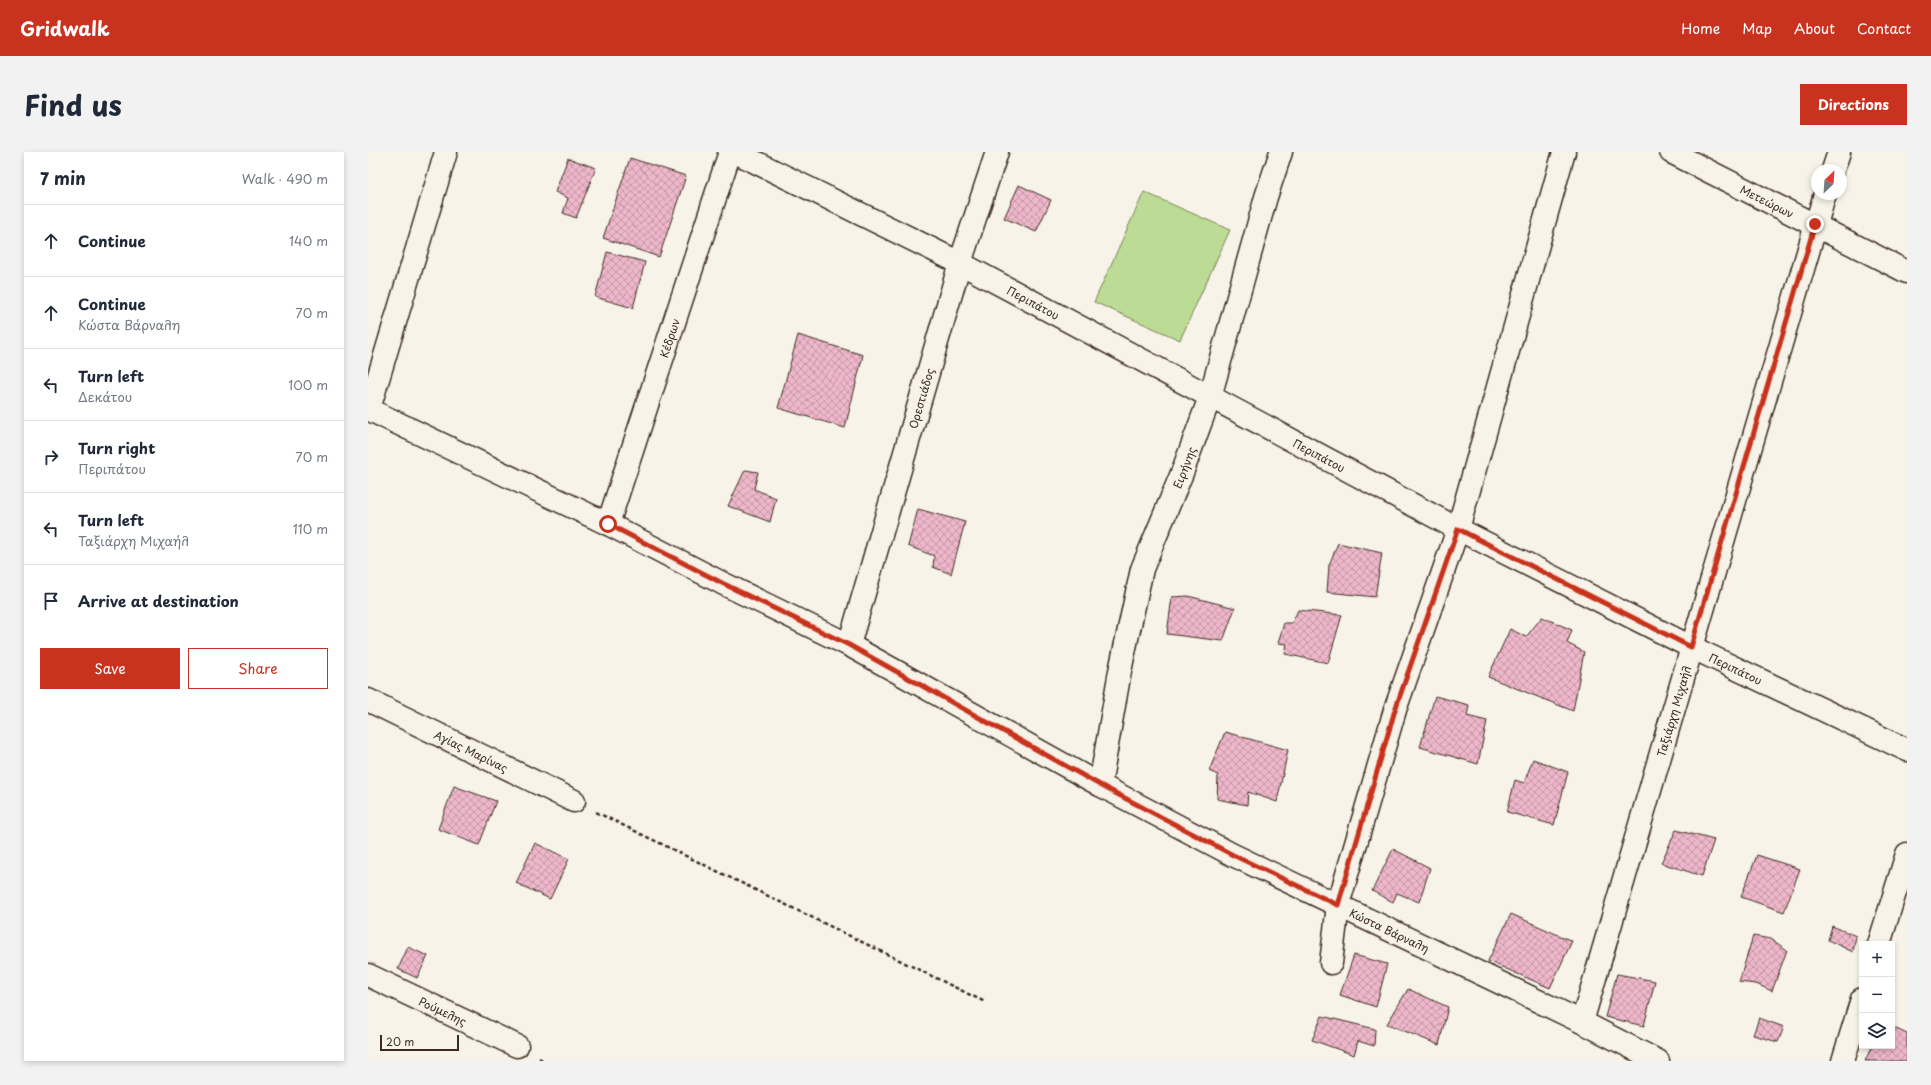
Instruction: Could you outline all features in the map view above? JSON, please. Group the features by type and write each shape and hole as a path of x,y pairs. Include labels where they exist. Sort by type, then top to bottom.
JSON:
{"street":[{"path":"368,409 446,152"},
{"name":"Κέδρων","path":"608,524 730,152"},
{"name":"Περιπάτου","path":"735,152 960,263 1458,529 1691,647 1907,750"},
{"name":"Ορεστιάδος","path":"849,645 960,263 997,152"},
{"name":"Ειρήνης","path":"1100,785 1120,671 1142,569 1182,473 1210,397 1280,152"},
{"path":"1331,963 1338,905 1395,710 1458,529 1564,152"},
{"name":"Μετεώρων","path":"1671,152 1907,272"},
{"path":"1835,164 1839,152"},
{"name":"Ταξιάρχη Μιχαήλ","path":"1582,1022 1823,200"},
{"name":"Κώστα Βάρναλη","path":"368,409 608,524 722,583 849,645 1100,785 1233,855 1582,1022 1658,1061"},
{"name":"Αγίας Μαρίνας","path":"368,700 574,801"},
{"path":"1880,941 1907,854"},
{"name":"Ρούμελης","path":"368,975 517,1046"},
{"path":"1843,1061 1859,1009"}],"path":[{"path":"574,801 985,1002"}],"green space":[{"path":"1144,192 1230,230 1180,340 1094,302"}],"building":[{"path":"568,158 596,168 576,218 563,213 568,198 555,192"},
{"path":"630,158 686,176 659,257 603,238"},
{"path":"1019,185 1051,200 1036,232 1004,218"},
{"path":"607,252 645,262 633,308 595,297"},
{"path":"798,335 863,355 845,428 778,408"},
{"path":"745,470 758,472 754,489 776,498 770,522 728,506"},
{"path":"918,509 965,522 951,574 933,567 934,556 908,546"},
{"path":"1338,543 1382,553 1375,597 1327,592 1329,565"},
{"path":"1188,596 1235,608 1223,641 1167,634 1172,597"},
{"path":"1298,610 1342,615 1328,663 1285,654 1287,644 1278,643 1284,623 1292,623"},
{"path":"1542,617 1572,630 1567,643 1584,652 1573,711 1488,677 1510,629 1526,637"},
{"path":"1435,696 1469,705 1467,716 1487,721 1478,764 1420,747"},
{"path":"1225,732 1288,750 1277,802 1248,792 1247,805 1217,799 1218,775 1209,771"},
{"path":"1533,759 1568,772 1554,825 1507,812 1515,780 1524,783"},
{"path":"454,786 496,801 479,845 438,829"},
{"path":"1676,830 1714,840 1702,876 1661,863"},
{"path":"535,843 569,859 550,899 516,883"},
{"path":"1393,849 1430,868 1419,902 1397,893 1393,902 1372,891"},
{"path":"1757,855 1800,869 1784,912 1741,897"},
{"path":"1511,914 1572,941 1550,988 1488,961"},
{"path":"1832,926 1856,936 1853,952 1828,940"},
{"path":"1753,936 1771,939 1787,950 1772,991 1756,984 1739,982"},
{"path":"408,947 428,956 417,978 398,969"},
{"path":"1354,955 1387,964 1376,1007 1340,995"},
{"path":"1617,974 1655,981 1644,1026 1605,1017"},
{"path":"1408,989 1448,1007 1439,1045 1387,1024"},
{"path":"1322,1016 1375,1029 1374,1046 1358,1041 1354,1055 1312,1040"},
{"path":"1759,1018 1784,1027 1778,1042 1753,1035"},
{"path":"1895,1028 1907,1034 1907,1061 1865,1061 1871,1049 1895,1049"}],"route":[{"path":"608,524 722,583 849,645 1100,785 1233,855 1338,905 1395,710 1458,529 1691,647 1815,224"}]}
